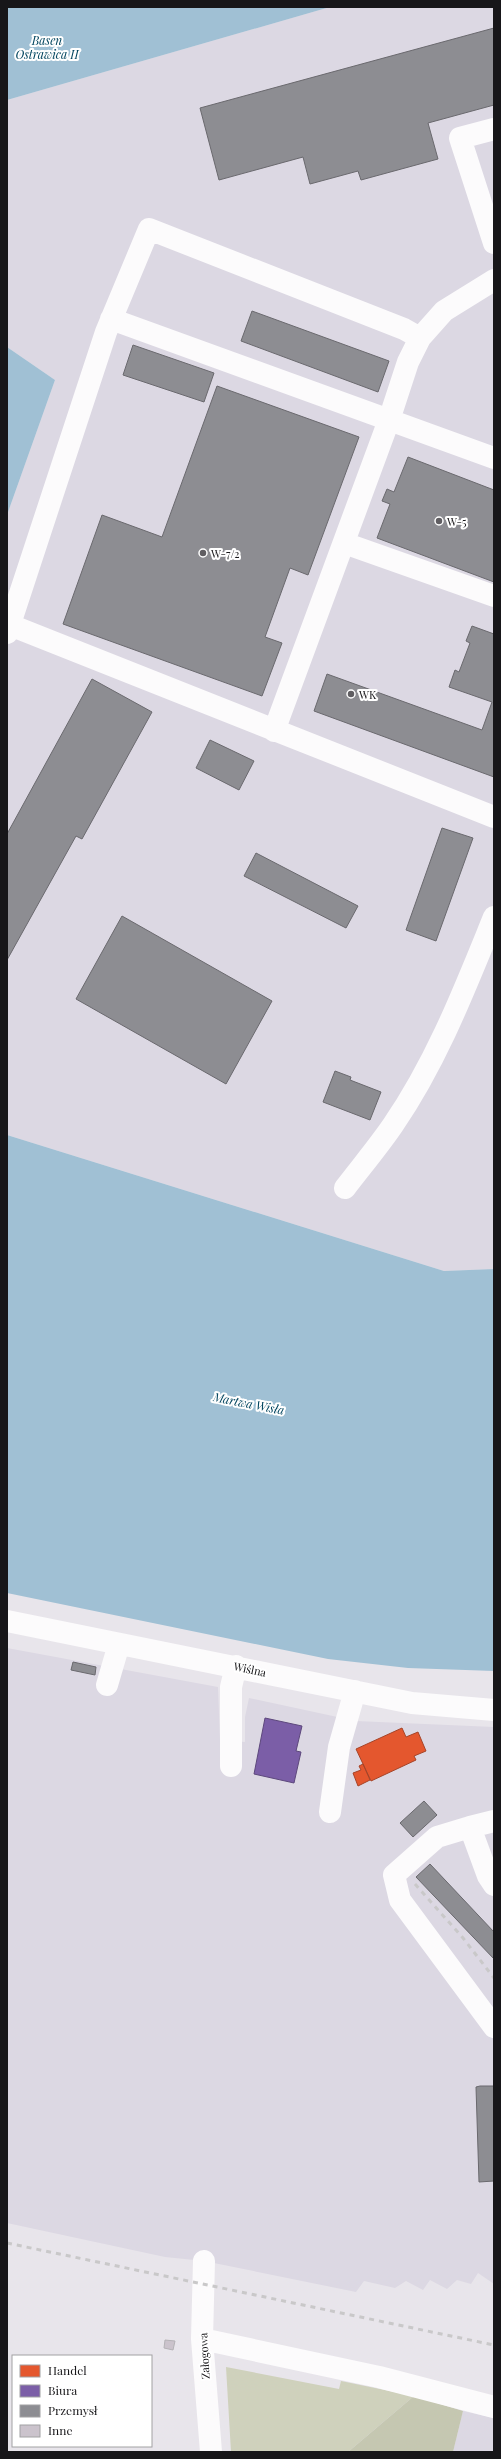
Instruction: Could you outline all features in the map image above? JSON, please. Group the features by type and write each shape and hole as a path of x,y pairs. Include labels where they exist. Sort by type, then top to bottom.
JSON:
{"street":[{"path":"494,129 460,138 494,243"},
{"path":"420,338 404,329 148,229 111,318 9,629 494,817"},
{"path":"274,731 389,420 408,362 420,338 444,311 494,280"},
{"path":"111,318 494,458"},
{"path":"344,543 494,596"},
{"path":"345,1188 394,1124 430,1062 459,1005 494,917"},
{"name":"Wiślna","path":"7,1621 236,1666 412,1703 494,1710"},
{"path":"107,1685 119,1644"},
{"path":"231,1766 232,1686 236,1666"},
{"path":"330,1812 339,1747 355,1691"},
{"path":"494,1821 436,1837 394,1874 400,1900 494,2027"},
{"path":"470,1827 488,1876 494,1885"},
{"name":"Załogowa","path":"204,2261 202,2339 211,2452"},
{"path":"202,2339 379,2377 494,2408"}],"shaded area":[{"path":"330,7 494,7 494,1269 444,1271 7,1135 7,515 55,380 7,347 7,100"},
{"path":"7,1648 218,1687 220,1740 245,1742 245,1717 249,1698 356,1721 494,1727 494,2284 478,2273 471,2284 457,2280 447,2289 430,2280 423,2290 406,2281 395,2288 364,2281 356,2292 204,2261 165,2257 7,2223"},
{"path":"463,2411 494,2418 494,2452 453,2452"}],"green space":[{"path":"226,2367 339,2389 341,2381 414,2396 348,2452 231,2452"},
{"path":"414,2396 463,2411 453,2452 348,2452"}],"water":[{"name":"Basen Ostrawica II","path":"7,7 330,7 7,100"},
{"path":"7,347 55,380 7,515"},
{"name":"Martwa Wisła","path":"7,1135 444,1271 494,1269 494,1671 408,1668 328,1659 7,1593"}],"building: Handel":[{"path":"402,1728 406,1737 418,1732 426,1751 414,1756 416,1760 371,1781 356,1749"},
{"path":"363,1764 370,1780 358,1786 353,1773 361,1770 359,1766"}],"building: Biura":[{"path":"265,1718 302,1726 296,1751 301,1752 294,1783 254,1774"}],"building: Przemysł":[{"path":"494,28 494,105 428,123 438,159 361,180 358,171 310,184 303,157 219,180 200,108"},
{"path":"252,311 389,361 378,392 241,341"},
{"path":"133,345 214,373 204,402 123,375"},
{"name":"W-7/2","path":"217,386 359,437 308,575 290,568 265,637 282,643 262,696 63,624 102,515 162,537"},
{"name":"W-5","path":"408,457 494,490 494,582 377,538 390,504 382,501 387,489 394,492"},
{"name":"WK","path":"472,626 494,634 494,777 314,711 327,674 482,730 492,702 449,687 455,670 459,672 470,643 466,641"},
{"path":"92,679 152,712 82,839 76,836 7,960 7,834"},
{"path":"210,740 254,761 239,790 196,768"},
{"path":"442,828 473,838 436,941 406,930"},
{"path":"256,853 358,906 346,928 244,876"},
{"path":"122,916 272,1001 226,1084 76,999"},
{"path":"335,1071 351,1077 350,1080 381,1092 370,1120 323,1102"},
{"path":"73,1662 96,1667 95,1675 71,1670"},
{"path":"424,1801 437,1815 413,1837 400,1823"},
{"path":"430,1864 494,1932 494,1959 416,1877"},
{"path":"494,2086 494,2181 479,2182 476,2087"}],"building: Inne":[{"path":"165,2340 175,2341 173,2350 164,2348"}],"railway":[{"path":"415,1884 463,1938 494,1978"},
{"path":"7,2243 494,2345"}],"place":[{"name":"W-5","path":"439,521"},
{"name":"W-7/2","path":"203,553"},
{"name":"WK","path":"351,694"}]}
